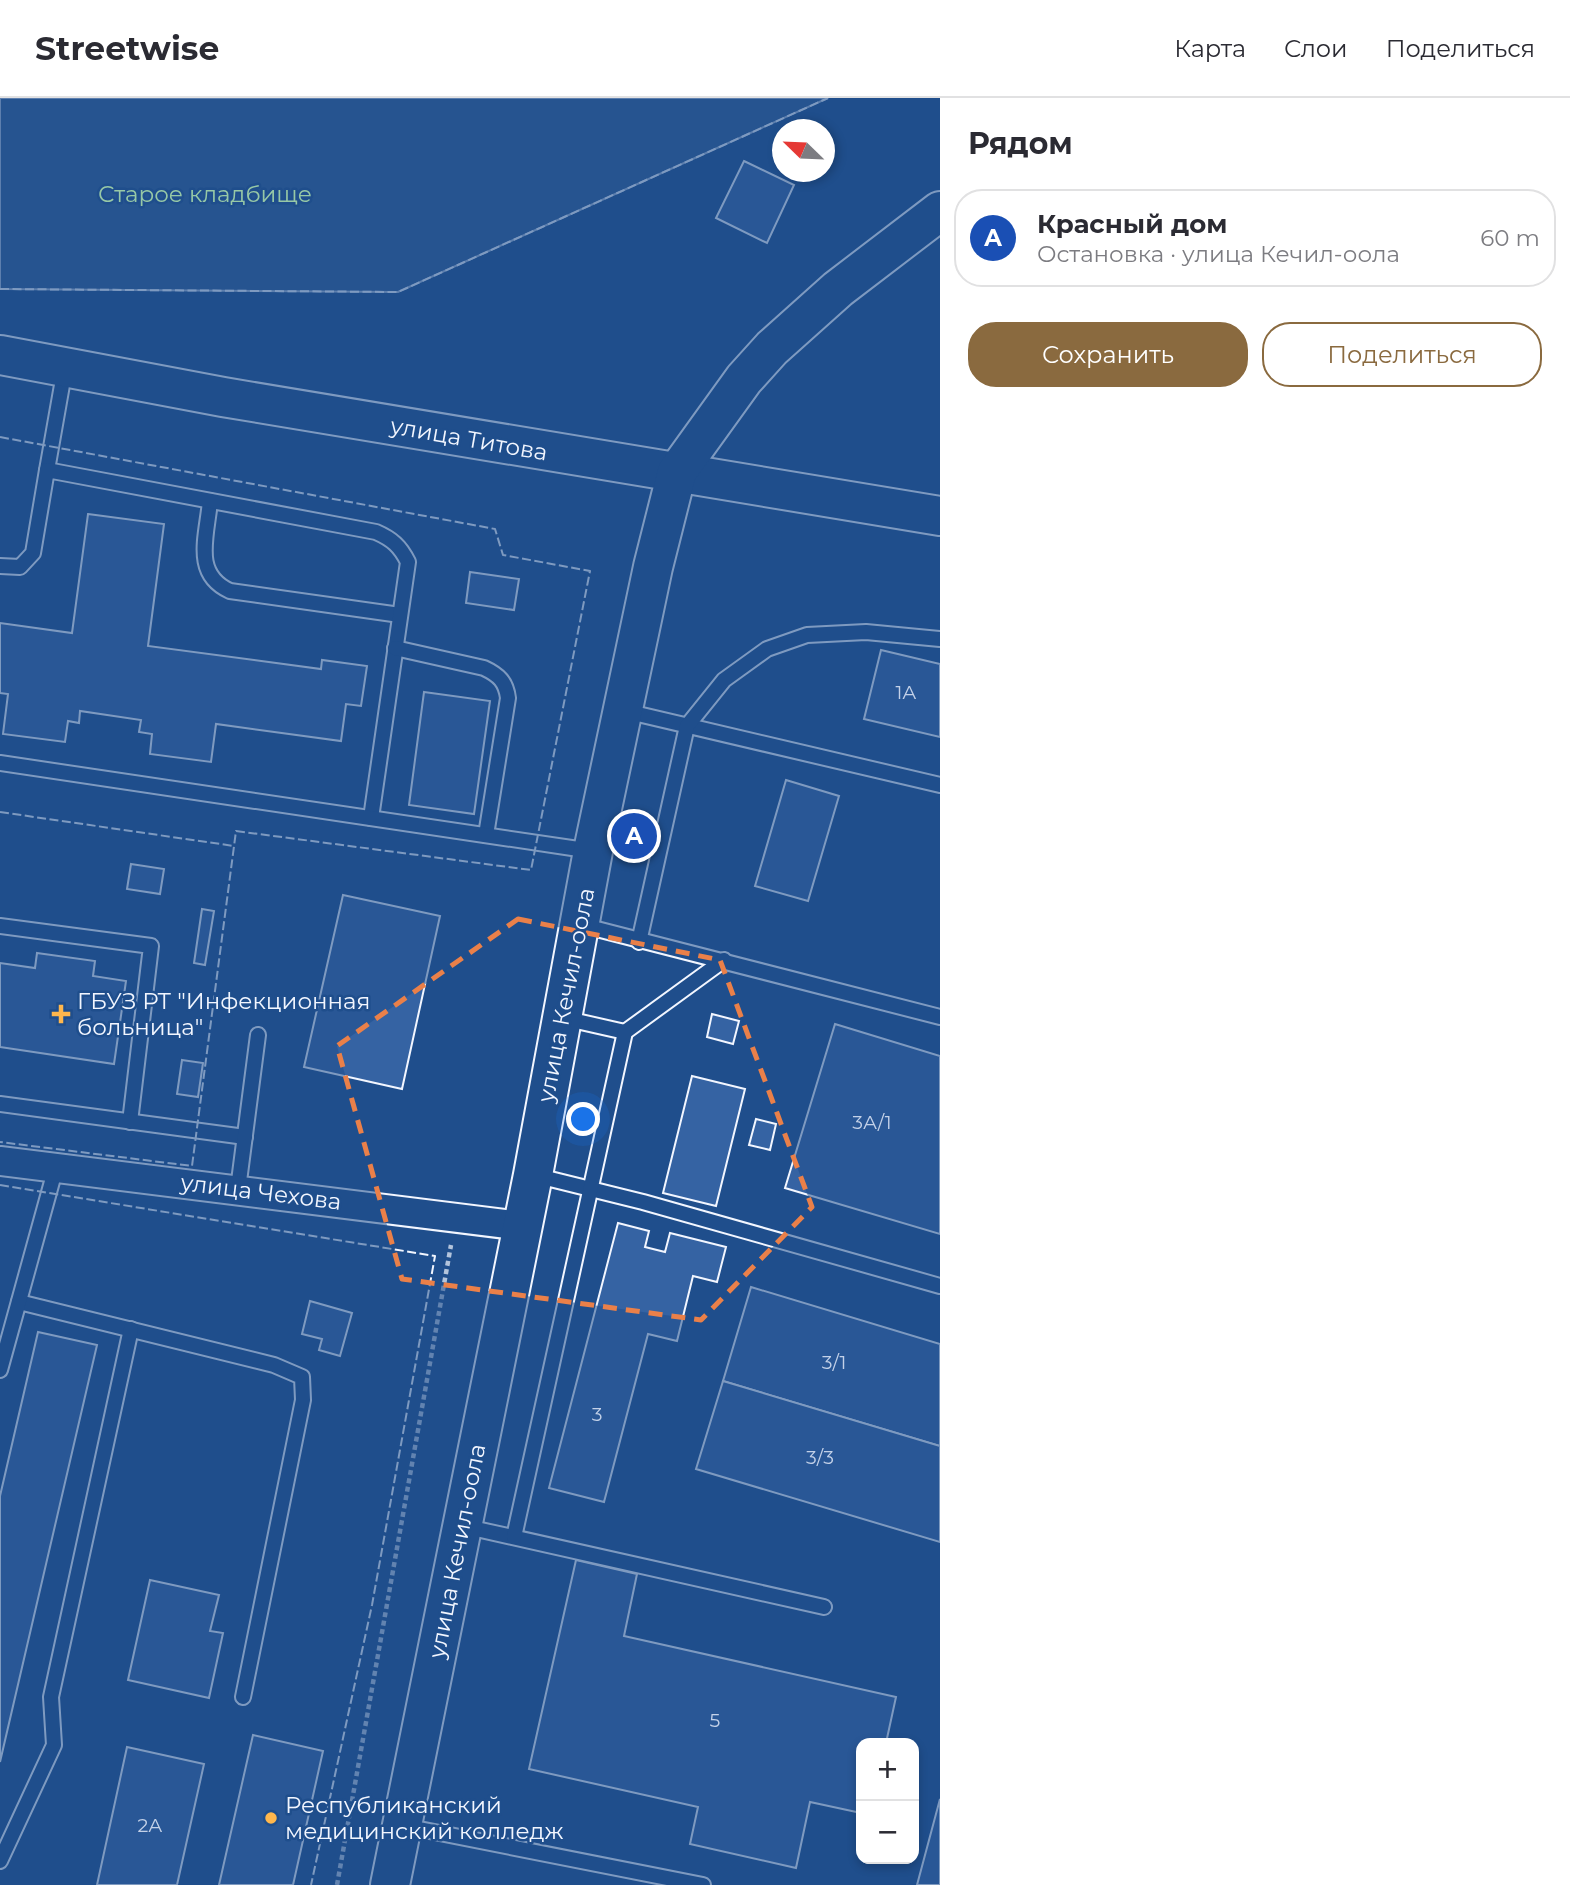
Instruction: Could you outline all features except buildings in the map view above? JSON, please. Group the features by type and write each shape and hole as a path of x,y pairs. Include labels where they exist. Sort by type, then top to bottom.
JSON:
{"street":[{"name":"улица Кечил-оола","path":"390,1885 533,1175 593,851 677,472 744,379 772,348 838,289 940,211"},
{"name":"улица Титова","path":"0,355 940,516"},
{"name":"улица Чехова","path":"0,1161 522,1226"}],"lane":[{"path":"0,566 20,567 33,553 65,368"},
{"path":"47,470 390,538 402,549 408,562 371,818"},
{"path":"211,501 205,564 209,577 220,586 230,591 400,615"},
{"path":"639,942 687,726 724,680 768,649 807,635 866,632 940,639"},
{"path":"395,648 484,668 497,674 507,686 508,698 486,835"},
{"path":"623,711 940,785"},
{"path":"0,763 593,851"},
{"path":"579,925 940,1017"},
{"path":"0,926 151,946 130,1122"},
{"path":"514,1537 625,1032 724,960"},
{"path":"562,1018 625,1032"},
{"path":"238,1189 258,1035"},
{"path":"0,1104 245,1137"},
{"path":"0,1370 56,1167"},
{"path":"533,1175 940,1286"},
{"path":"19,1302 274,1365 302,1377 303,1399 243,1697"},
{"path":"0,1861 54,1745 51,1697 131,1329"},
{"path":"462,1525 824,1607"},
{"path":"403,1825 703,1885"}],"path":[{"path":"337,1885 456,1217"}],"highlighted area":[{"path":"518,919 720,960 812,1207 701,1320 402,1279 337,1046"}],"shaded area":[{"name":"Старое кладбище","path":"0,98 828,98 781,119 772,119 772,123 398,292 0,289"}],"fence":[{"path":"0,289 398,292 828,98"},
{"path":"0,437 495,529 503,555 590,571 531,870 236,831 192,1166 0,1142"},
{"path":"0,812 234,846"},
{"path":"0,1185 435,1256 372,1605 311,1885"}],"place":[{"name":"Красный дом","path":"634,836"},
{"name":"ГБУЗ РТ \"Инфекционная больница\"","path":"61,1014"},
{"name":"Республиканский медицинский колледж","path":"271,1818"}]}
